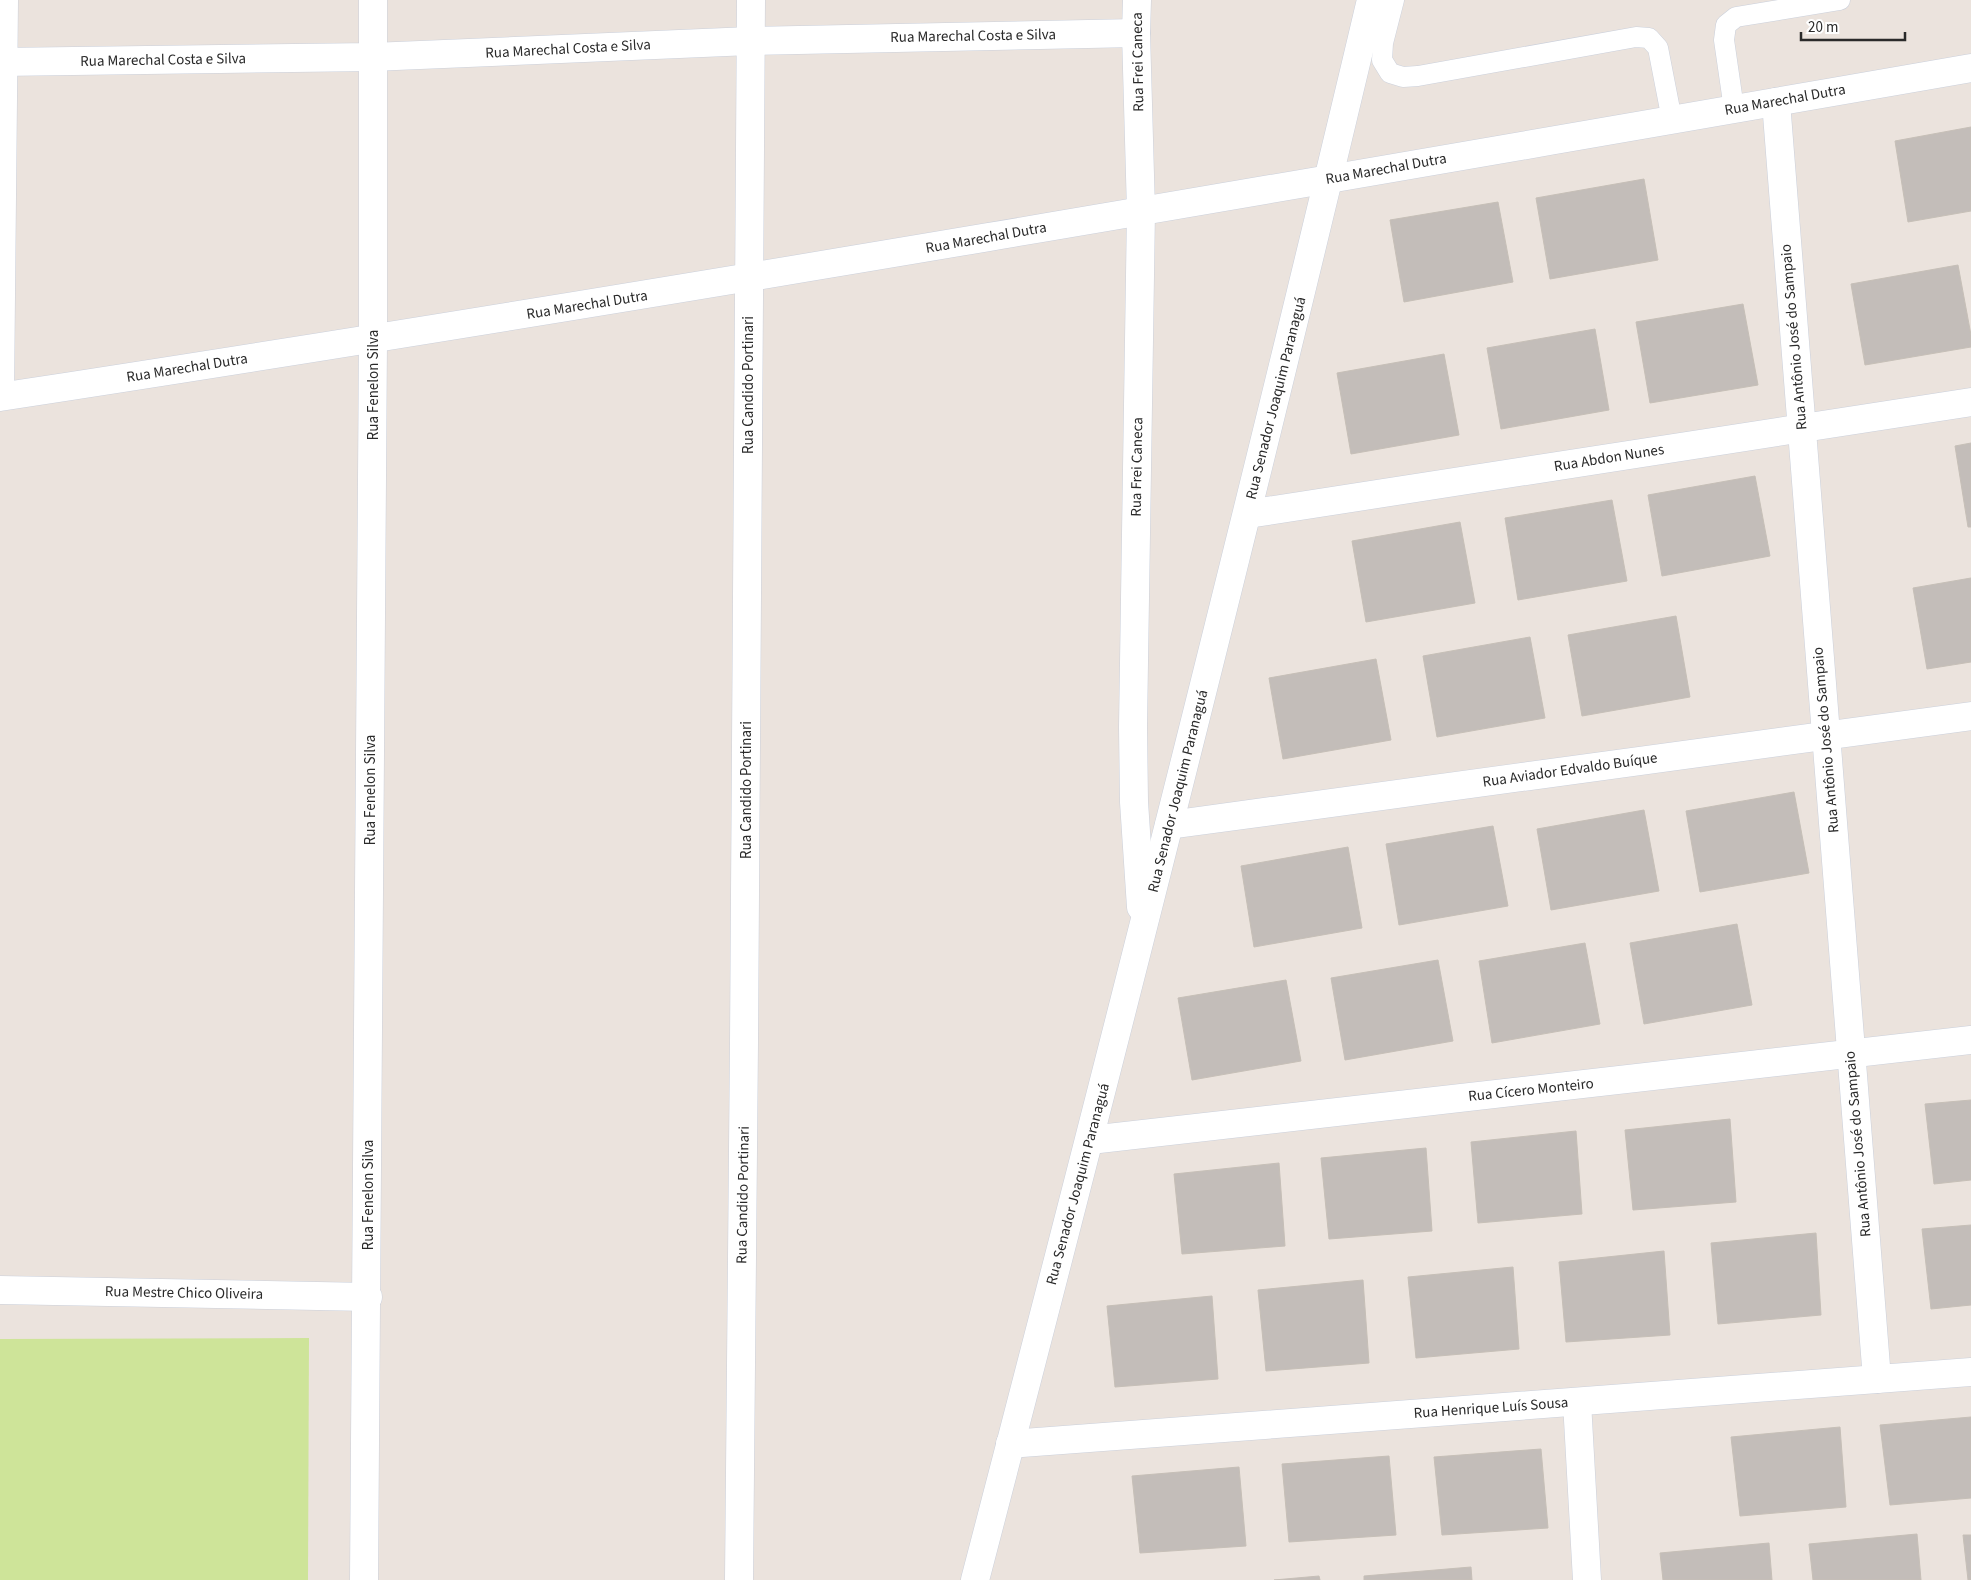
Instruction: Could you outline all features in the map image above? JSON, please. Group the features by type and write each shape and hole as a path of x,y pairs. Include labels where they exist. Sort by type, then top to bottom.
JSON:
{"street":[{"path":"0,396 1,62 4,0"},
{"name":"Rua Fenelon Silva","path":"364,1580 368,1297 373,0"},
{"name":"Rua Candido Portinari","path":"739,1580 751,0"},
{"name":"Rua Frei Caneca","path":"1137,0 1136,33 1141,211 1133,727 1134,802 1143,934"},
{"name":"Rua Senador Joaquim Paranaguá","path":"974,1580 1143,934 1248,514 1372,0"},
{"name":"Rua Marechal Costa e Silva","path":"1,62 372,57 750,41 1136,33"},
{"name":"Rua Marechal Dutra","path":"0,396 373,340 749,278 1971,68"},
{"name":"Rua Antônio José do Sampaio","path":"1776,102 1877,1379"},
{"name":"Rua Abdon Nunes","path":"1248,514 1971,402"},
{"name":"Rua Aviador Edvaldo Buíque","path":"1170,824 1971,716"},
{"name":"Rua Cícero Monteiro","path":"1090,1140 1971,1040"},
{"name":"Rua Mestre Chico Oliveira","path":"0,1290 368,1297"},
{"name":"Rua Henrique Luís Sousa","path":"1010,1444 1971,1372"},
{"path":"1577,1402 1587,1580"}],"lane":[{"path":"1394,0 1383,43 1382,60 1390,73 1403,78 1418,76 1636,37 1649,38 1658,48 1672,120"},
{"path":"1734,109 1724,40 1726,25 1736,17 1840,0"}],"green space":[{"path":"309,1338 308,1580 0,1580 0,1339"}],"building":[{"path":"1971,127 1971,211 1908,222 1895,141"},
{"path":"1644,179 1658,260 1550,279 1536,198"},
{"path":"1498,202 1513,282 1404,302 1390,220"},
{"path":"1958,265 1971,335 1971,347 1865,365 1851,284"},
{"path":"1743,304 1758,385 1650,403 1636,322"},
{"path":"1595,329 1609,410 1501,429 1487,348"},
{"path":"1444,354 1459,435 1351,454 1337,373"},
{"path":"1971,443 1971,527 1968,527 1955,446"},
{"path":"1755,476 1770,556 1662,576 1648,495"},
{"path":"1612,500 1627,581 1518,600 1505,518"},
{"path":"1460,522 1475,603 1366,622 1352,541"},
{"path":"1971,578 1971,662 1927,669 1913,588"},
{"path":"1676,616 1690,697 1582,716 1568,635"},
{"path":"1530,637 1545,718 1437,737 1423,656"},
{"path":"1376,659 1391,740 1283,759 1269,678"},
{"path":"1794,792 1809,873 1700,892 1686,811"},
{"path":"1644,810 1659,891 1551,910 1537,829"},
{"path":"1493,826 1508,906 1399,925 1386,844"},
{"path":"1348,847 1362,928 1254,947 1241,866"},
{"path":"1737,924 1752,1005 1644,1024 1630,943"},
{"path":"1585,943 1600,1024 1492,1043 1479,961"},
{"path":"1438,960 1453,1041 1345,1060 1331,978"},
{"path":"1286,980 1301,1061 1192,1080 1178,998"},
{"path":"1971,1100 1971,1180 1934,1184 1925,1104"},
{"path":"1730,1119 1736,1202 1633,1210 1625,1130"},
{"path":"1576,1131 1582,1214 1478,1223 1471,1142"},
{"path":"1426,1148 1432,1231 1329,1239 1321,1158"},
{"path":"1279,1163 1285,1246 1182,1254 1174,1174"},
{"path":"1971,1225 1971,1305 1931,1309 1922,1229"},
{"path":"1816,1233 1821,1315 1718,1324 1711,1243"},
{"path":"1664,1251 1670,1335 1566,1342 1559,1262"},
{"path":"1513,1267 1519,1349 1416,1358 1408,1277"},
{"path":"1363,1280 1369,1363 1266,1371 1258,1290"},
{"path":"1212,1296 1218,1379 1115,1387 1107,1306"},
{"path":"1971,1417 1971,1498 1890,1505 1880,1425"},
{"path":"1840,1427 1846,1507 1740,1516 1731,1437"},
{"path":"1541,1449 1548,1528 1442,1535 1434,1457"},
{"path":"1389,1456 1396,1535 1289,1542 1282,1464"},
{"path":"1239,1467 1246,1546 1140,1553 1132,1476"},
{"path":"1917,1534 1921,1580 1813,1580 1809,1544"},
{"path":"1963,1535 1971,1535 1971,1580 1968,1580"},
{"path":"1769,1543 1772,1580 1663,1580 1660,1553"},
{"path":"1471,1567 1472,1580 1364,1580 1364,1576"},
{"path":"1319,1576 1320,1580 1274,1580"}]}
